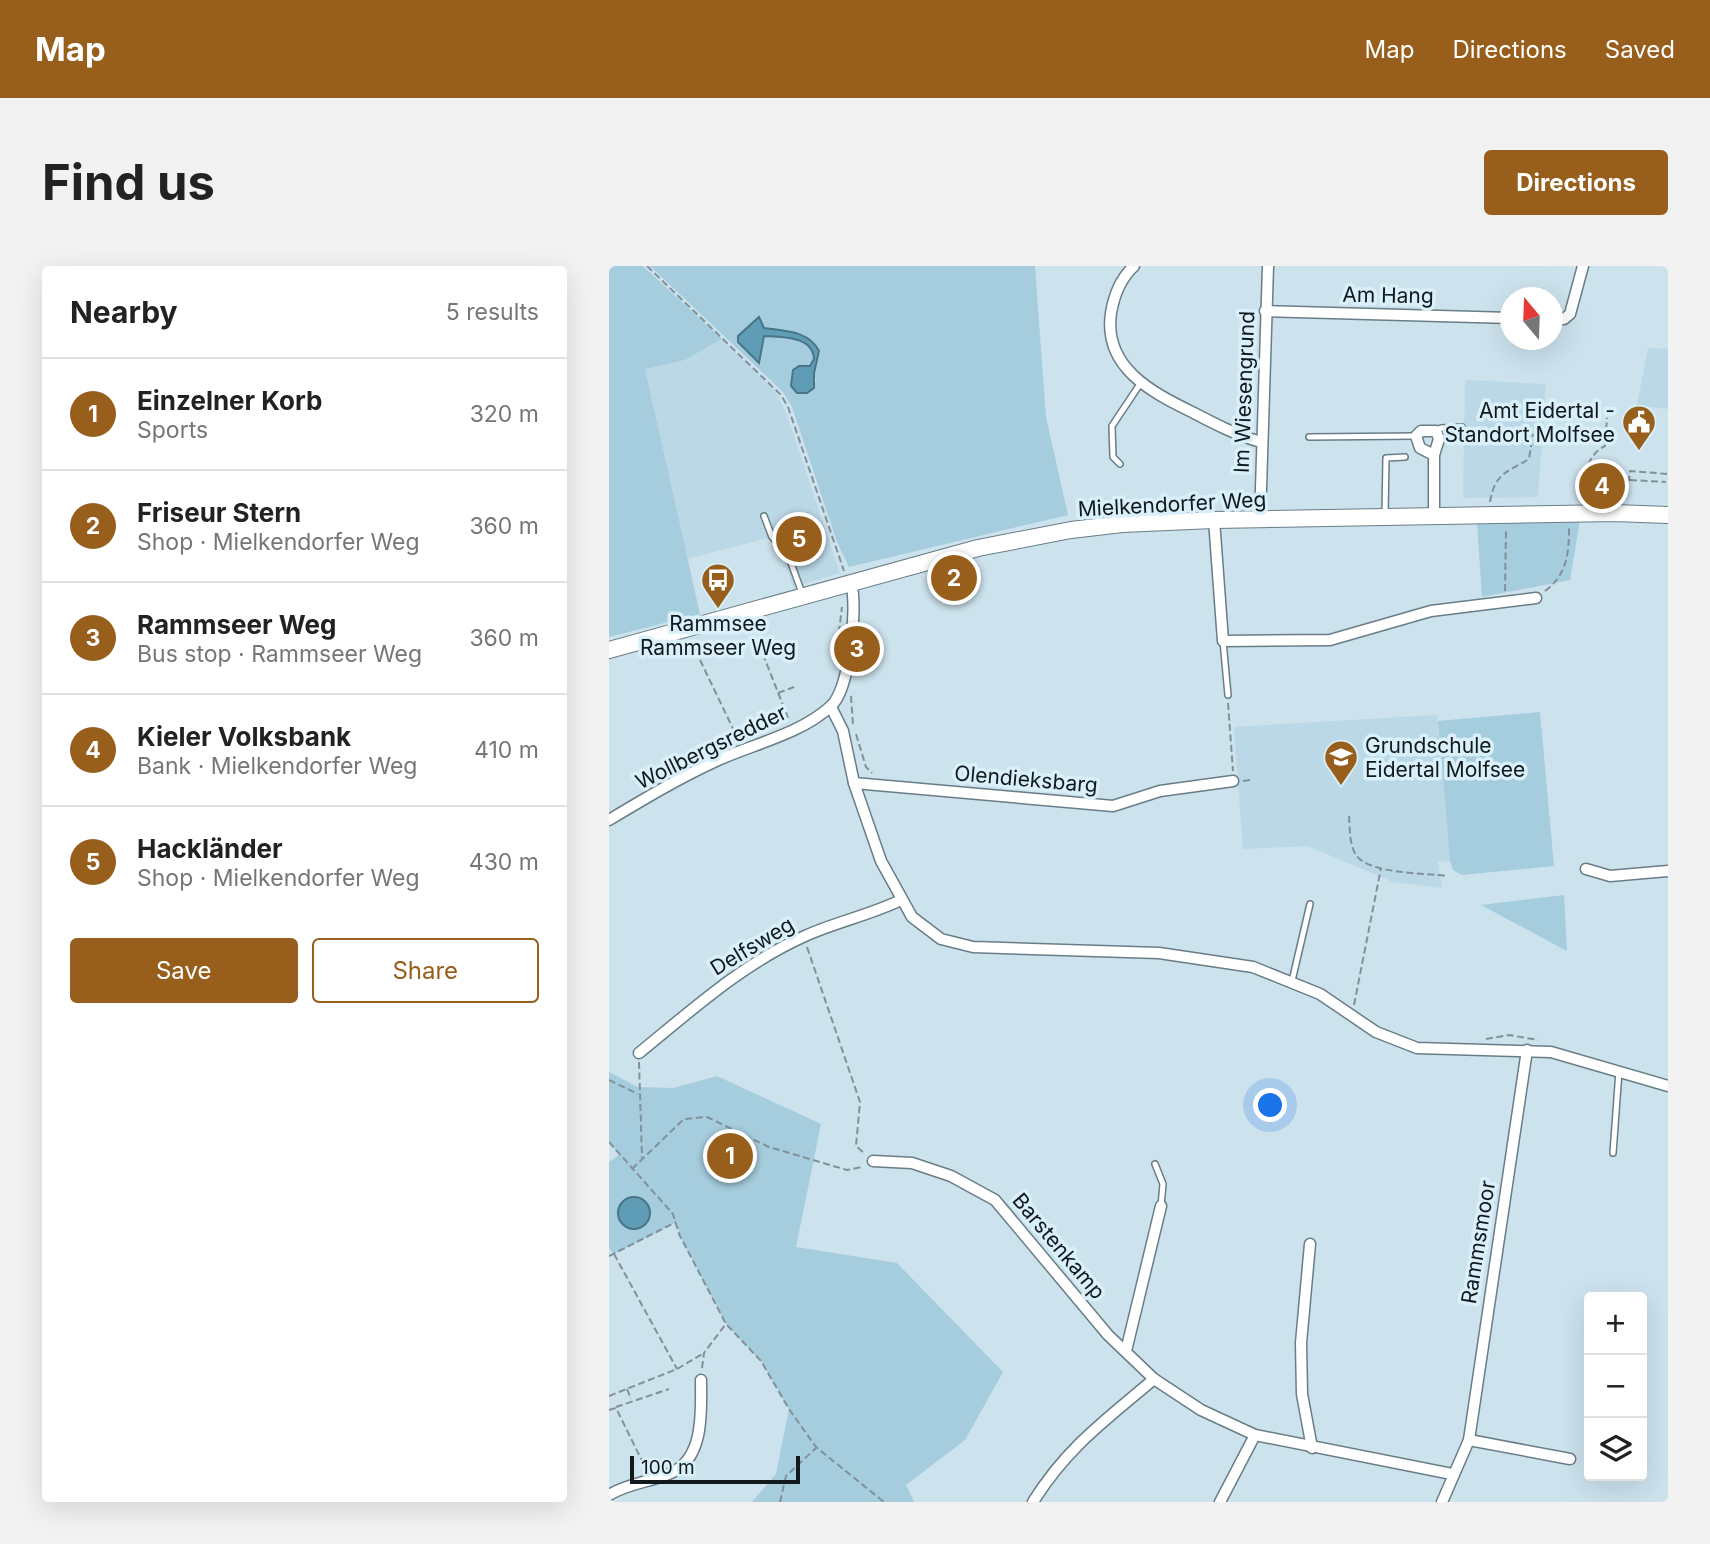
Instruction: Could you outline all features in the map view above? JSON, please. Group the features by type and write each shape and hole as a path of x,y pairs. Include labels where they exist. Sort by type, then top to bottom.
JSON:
{"street":[{"path":"1134,266 1119,286 1110,321 1117,354 1140,384 1238,435 1261,442"},
{"name":"Im Wiesengrund","path":"1259,520 1268,266"},
{"path":"1563,319 1570,314 1583,266"},
{"name":"Am Hang","path":"1265,311 1500,318"},
{"path":"1434,455 1420,448 1416,436 1421,431 1436,431 1439,439 1434,455 1434,517"},
{"name":"Mielkendorfer Weg","path":"609,650 1023,537 1122,524 1614,513 1668,515"},
{"path":"1214,520 1223,641 1330,640 1431,611 1536,598"},
{"path":"851,583 855,597 847,664 842,689 831,707 843,731 866,824 901,900 923,927 941,939 960,945 1159,953 1253,967 1320,994 1375,1031 1417,1048 1527,1050 1579,1058 1668,1086"},
{"name":"Wollbergsredder","path":"609,820 673,782 792,729 831,707"},
{"name":"Olendieksbarg","path":"854,783 1113,806 1160,792 1233,781"},
{"path":"1586,869 1610,876 1668,871"},
{"name":"Delfsweg","path":"639,1053 732,976 803,936 901,900"},
{"name":"Rammsmoor","path":"1443,1502 1452,1474 1469,1440 1527,1050"},
{"name":"Barstenkamp","path":"873,1161 912,1163 938,1172 995,1200 1108,1335 1154,1379 1201,1410 1255,1435 1452,1474"},
{"name":"Barstenkamp","path":"1126,1351 1161,1206"},
{"path":"1310,1244 1301,1343 1302,1394 1312,1448"},
{"path":"1033,1502 1054,1468 1073,1447 1154,1379"},
{"path":"609,1494 673,1472 685,1462 701,1428 701,1380"},
{"path":"1220,1502 1255,1435"},
{"path":"1469,1440 1570,1459"}],"lane":[{"path":"1120,464 1112,457 1112,426 1140,384"},
{"path":"1436,431 1441,428 1462,427"},
{"path":"1309,437 1416,436"},
{"path":"1385,518 1386,458 1405,457"},
{"path":"764,516 772,537 787,552 803,596"},
{"path":"1223,641 1228,695"},
{"path":"1292,981 1310,904"},
{"path":"1613,1153 1619,1071"},
{"path":"1155,1164 1163,1184 1161,1206"}],"path":[{"path":"647,266 781,395 788,407 851,583"},
{"path":"1577,482 1586,474 1588,460 1594,452 1605,446 1607,418"},
{"path":"1506,603 1498,517 1490,498 1497,481 1506,470 1529,459 1533,434"},
{"path":"1614,513 1616,492 1629,480 1630,471 1668,474"},
{"path":"1629,480 1667,482"},
{"path":"1536,598 1555,584 1566,566 1568,515"},
{"path":"835,672 842,600"},
{"path":"759,644 792,729"},
{"path":"700,660 743,749"},
{"path":"778,694 794,687"},
{"path":"851,694 853,726 866,767 872,773 868,785"},
{"path":"1228,695 1233,781 1250,780"},
{"path":"1349,816 1352,844 1356,855 1366,864 1447,876"},
{"path":"1352,1015 1381,868"},
{"path":"632,1169 684,1119 694,1116 707,1117 769,1147 847,1170 860,1168 873,1161 856,1146 860,1102 803,936"},
{"path":"1482,1041 1490,1037 1509,1035 1547,1043"},
{"path":"639,1053 642,1159"},
{"path":"609,1080 639,1094"},
{"path":"609,1142 677,1221 679,1234 726,1324 761,1361 789,1409 817,1447 884,1502"},
{"path":"609,1256 677,1221"},
{"path":"614,1254 677,1369"},
{"path":"609,1396 677,1369 704,1353 726,1324"},
{"path":"701,1380 704,1353"},
{"path":"627,1389 632,1400"},
{"path":"609,1410 616,1408 615,1405 669,1389"},
{"path":"616,1408 651,1479"},
{"path":"780,1502 786,1476 817,1447"}],"shaded area":[{"path":"609,266 643,266 722,339 685,360 645,369 700,614 609,637"},
{"path":"650,266 1035,266 1046,417 1068,515 849,567 837,542 792,407 783,392","holes":["759,317 764,328 803,335 815,344 819,351 814,373 816,381 797,393 791,386 791,378 810,367 814,359 812,351 802,341 763,336 758,363"]},
{"path":"759,317 764,328 788,331 815,344 819,351 814,388 807,393 797,393 791,386 793,370 799,366 810,366 814,359 808,346 795,339 764,336 759,363 738,342 738,336"},
{"path":"722,339 776,392 786,412 840,573 793,587 780,549 768,538 687,559 645,369 685,360"},
{"path":"1648,348 1668,349 1668,409 1637,405"},
{"path":"1465,380 1546,384 1538,497 1463,498"},
{"path":"1580,520 1570,580 1482,597 1477,522"},
{"path":"1540,712 1554,866 1462,875 1453,870 1450,861 1438,721"},
{"name":"Grundschule Eidertal Molfsee","path":"1437,715 1450,861 1438,862 1442,888 1393,882 1308,846 1243,849 1234,727"},
{"path":"1564,895 1567,951 1481,905"},
{"path":"609,1072 638,1087 673,1088 717,1076 821,1124 796,1247 897,1263 1003,1372 965,1440 906,1485 914,1502 752,1502 776,1474 789,1409 761,1361 726,1324 679,1234 677,1222 614,1254 609,1248 609,1162 619,1155 609,1142"},
{"path":"634,1197 645,1202 650,1213 645,1224 634,1229 623,1224 618,1213 623,1202"}],"place":[{"name":"Amt Eidertal - Standort Molfsee","path":"1639,452"},
{"name":"Kieler Volksbank","path":"1602,486"},
{"name":"Hackländer","path":"799,539"},
{"name":"Friseur Stern","path":"954,578"},
{"name":"Rammsee Rammseer Weg","path":"718,610"},
{"name":"Rammseer Weg","path":"857,649"},
{"name":"Grundschule Eidertal Molfsee","path":"1341,787"},
{"name":"Einzelner Korb","path":"730,1156"}]}
